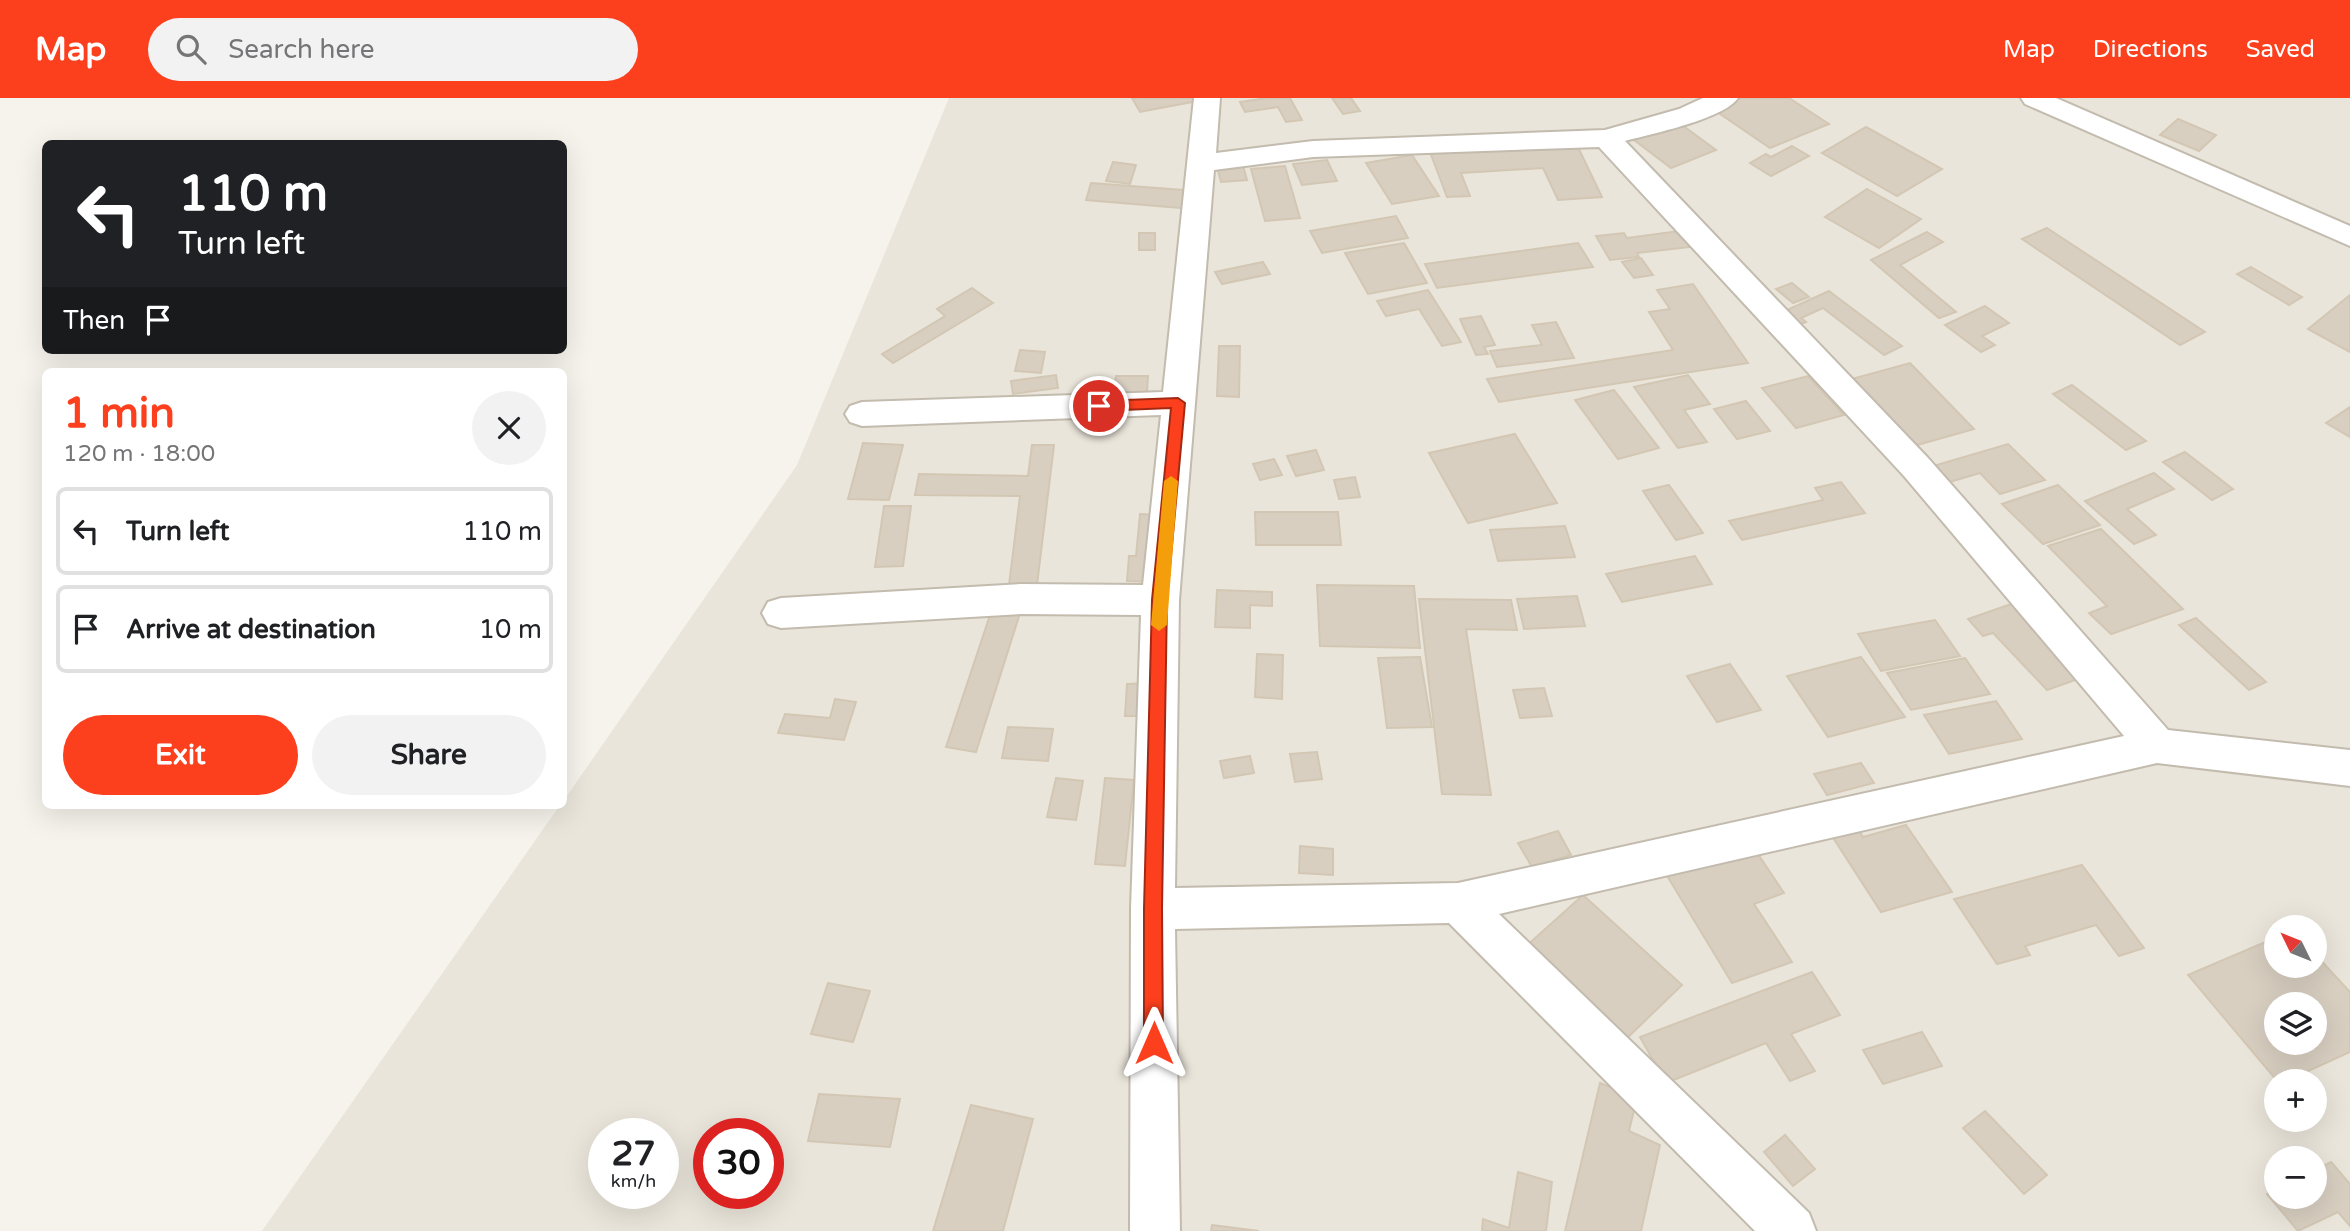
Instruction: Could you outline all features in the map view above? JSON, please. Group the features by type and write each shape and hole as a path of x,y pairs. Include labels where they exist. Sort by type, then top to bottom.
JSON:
{"street":[{"path":"1155,1231 1153,909 1160,600 1207,98"},
{"path":"1202,163 1313,149 1606,138 1689,115 1725,98"},
{"path":"2034,98 2350,237"},
{"path":"1606,138 1916,467 2157,746"},
{"path":"862,414 1178,403"},
{"path":"781,613 1021,599 1160,600"},
{"path":"1153,909 1458,903 2157,746 2350,768"},
{"path":"1458,903 1791,1231"}],"shaded area":[{"path":"949,98 2350,98 2350,1231 262,1231 557,809 567,809 567,796 797,465"}],"building":[{"path":"1132,98 1202,98 1203,100 1140,112"},
{"path":"1290,98 1302,120 1286,122 1278,107 1245,112 1240,102"},
{"path":"1332,98 1351,98 1360,111 1343,114"},
{"path":"1734,98 1789,98 1829,124 1770,148 1710,107"},
{"path":"2178,119 2216,135 2199,151 2160,135"},
{"path":"1678,122 1716,150 1671,168 1634,140"},
{"path":"1866,127 1942,169 1897,196 1822,153"},
{"path":"1576,143 1602,197 1558,200 1543,168 1461,173 1470,196 1447,197 1430,152"},
{"path":"1792,146 1809,156 1771,176 1750,163 1766,154 1771,157"},
{"path":"1412,155 1439,196 1392,204 1366,163"},
{"path":"1327,160 1337,181 1302,185 1293,164"},
{"path":"1113,162 1136,165 1130,184 1106,181"},
{"path":"1243,165 1247,180 1221,182 1217,167"},
{"path":"1285,166 1300,218 1265,221 1251,169"},
{"path":"1091,183 1196,191 1192,209 1086,200"},
{"path":"1867,189 1921,219 1879,248 1825,217"},
{"path":"1396,216 1408,238 1322,253 1310,231"},
{"path":"2047,228 2205,332 2180,345 2022,239"},
{"path":"1679,231 1690,247 1637,253 1639,257 1610,260 1596,236 1624,233 1627,238"},
{"path":"1927,232 1943,242 1900,265 1956,312 1939,318 1871,260"},
{"path":"1139,233 1155,233 1155,250 1139,250"},
{"path":"1404,243 1427,283 1368,294 1345,253"},
{"path":"1578,243 1593,267 1437,288 1425,264"},
{"path":"1641,258 1653,275 1634,278 1622,262"},
{"path":"1263,262 1270,274 1222,284 1215,272"},
{"path":"2251,267 2302,297 2289,305 2237,274"},
{"path":"1792,283 1809,297 1793,303 1776,289"},
{"path":"1693,284 1748,363 1499,402 1487,379 1673,350 1649,312 1670,309 1657,290"},
{"path":"972,288 993,303 893,363 882,354 945,316 937,309"},
{"path":"1428,290 1461,342 1442,346 1419,309 1386,316 1377,301"},
{"path":"1829,291 1902,346 1884,355 1823,308 1801,318 1806,322 1794,327 1778,314"},
{"path":"2350,295 2350,352 2308,329"},
{"path":"1985,306 2009,323 1982,336 1995,345 1981,352 1945,325"},
{"path":"1481,316 1495,345 1484,347 1488,354 1476,355 1460,319"},
{"path":"1556,322 1574,358 1497,367 1490,351 1542,345 1532,325"},
{"path":"1219,346 1240,346 1239,397 1217,396"},
{"path":"1020,350 1045,352 1041,373 1015,371"},
{"path":"1910,363 1974,429 1910,447 1848,380"},
{"path":"1056,375 1058,388 1013,394 1011,381"},
{"path":"1688,375 1710,404 1684,410 1707,442 1678,448 1634,387"},
{"path":"1116,376 1148,376 1147,392 1114,392"},
{"path":"1808,376 1844,415 1796,428 1762,388"},
{"path":"2072,385 2146,441 2126,450 2053,394"},
{"path":"1614,390 1659,448 1618,459 1575,400"},
{"path":"1746,401 1770,431 1737,439 1714,409"},
{"path":"2350,407 2350,437 2326,423"},
{"path":"1515,434 1557,503 1468,523 1429,453"},
{"path":"863,443 903,445 889,500 848,499"},
{"path":"2008,444 2045,480 2000,494 1980,473 1946,483 1930,467"},
{"path":"1032,445 1054,445 1037,585 1009,585 1020,496 915,495 919,474 1028,476"},
{"path":"1316,450 1324,470 1296,476 1287,456"},
{"path":"2185,452 2233,489 2212,500 2163,462"},
{"path":"1274,459 1282,475 1260,480 1253,464"},
{"path":"2154,473 2174,489 2127,509 2156,535 2134,544 2085,501"},
{"path":"1355,477 1360,497 1339,499 1334,480"},
{"path":"1841,482 1865,513 1742,540 1729,521 1823,500 1815,488"},
{"path":"1669,485 1703,533 1676,540 1643,491"},
{"path":"2058,485 2100,525 2043,544 2002,504"},
{"path":"884,506 911,506 903,566 875,567"},
{"path":"1255,512 1338,512 1341,545 1256,545"},
{"path":"1140,514 1159,515 1154,582 1127,581 1129,556 1136,556"},
{"path":"1565,526 1575,557 1498,561 1490,530"},
{"path":"2101,529 2183,609 2111,634 2089,613 2107,606 2048,546"},
{"path":"1695,556 1712,584 1622,602 1606,574"},
{"path":"1317,585 1414,586 1420,648 1320,646"},
{"path":"1217,590 1272,592 1272,606 1250,605 1250,628 1215,627"},
{"path":"1577,596 1585,626 1524,629 1517,599"},
{"path":"1419,599 1511,600 1517,630 1466,629 1491,795 1442,794"},
{"path":"2020,601 2089,675 2047,690 1993,633 1983,636 1968,619"},
{"path":"993,606 1021,610 976,752 946,747"},
{"path":"2196,618 2266,682 2249,690 2179,625"},
{"path":"1935,620 1960,656 1881,671 1858,634"},
{"path":"1257,654 1283,655 1282,699 1255,697"},
{"path":"1420,657 1432,727 1387,728 1378,658"},
{"path":"1861,657 1905,717 1828,737 1787,676"},
{"path":"1965,658 1990,694 1911,710 1887,673"},
{"path":"1730,664 1761,710 1717,722 1687,676"},
{"path":"1148,683 1146,716 1125,716 1127,684"},
{"path":"1544,688 1552,716 1520,718 1513,690"},
{"path":"835,699 856,702 844,740 778,733 785,714 830,718"},
{"path":"1996,701 2022,739 1949,754 1924,715"},
{"path":"1008,727 1053,729 1048,761 1002,758"},
{"path":"1317,752 1322,779 1295,782 1290,754"},
{"path":"1250,756 1254,773 1224,778 1220,761"},
{"path":"1861,763 1874,783 1827,795 1814,774"},
{"path":"1056,778 1083,781 1076,820 1047,817"},
{"path":"1105,778 1134,780 1125,866 1095,864"},
{"path":"1906,825 1952,892 1881,912 1832,836 1858,829 1863,837"},
{"path":"1558,831 1571,855 1532,867 1518,843"},
{"path":"1752,845 1784,893 1754,904 1792,962 1732,983 1666,874"},
{"path":"1300,846 1333,849 1333,875 1299,873"},
{"path":"2082,865 2144,948 2119,956 2096,925 2025,946 2030,955 1997,964 1954,899"},
{"path":"1583,895 1682,985 1622,1043 1524,948"},
{"path":"2264,943 2264,978 2328,978 2328,968 2350,992 2350,1052 2313,1069 2267,1069 2188,975"},
{"path":"1812,972 1840,1015 1791,1034 1815,1071 1790,1081 1766,1043 1666,1083 1640,1037"},
{"path":"828,983 870,991 853,1042 811,1034"},
{"path":"1922,1032 1942,1066 1883,1084 1863,1050"},
{"path":"1600,1083 1637,1098 1629,1131 1660,1145 1641,1231 1565,1231"},
{"path":"819,1094 900,1099 890,1147 808,1141"},
{"path":"971,1105 1033,1119 1003,1231 933,1231"},
{"path":"1985,1111 2047,1175 2024,1194 1963,1128"},
{"path":"1785,1135 1815,1169 1793,1186 1764,1152"},
{"path":"2331,1162 2350,1184 2350,1226 2338,1212 2298,1231 2280,1209 2327,1209 2327,1164"},
{"path":"1518,1172 1552,1182 1546,1231 1482,1231 1483,1219 1509,1228"},
{"path":"1212,1225 1259,1231 1211,1231"}],"slow traffic":[{"path":"1159,625 1171,481"}],"route":[{"path":"1099,406 1178,403 1160,600 1153,909 1154,1043"}]}
